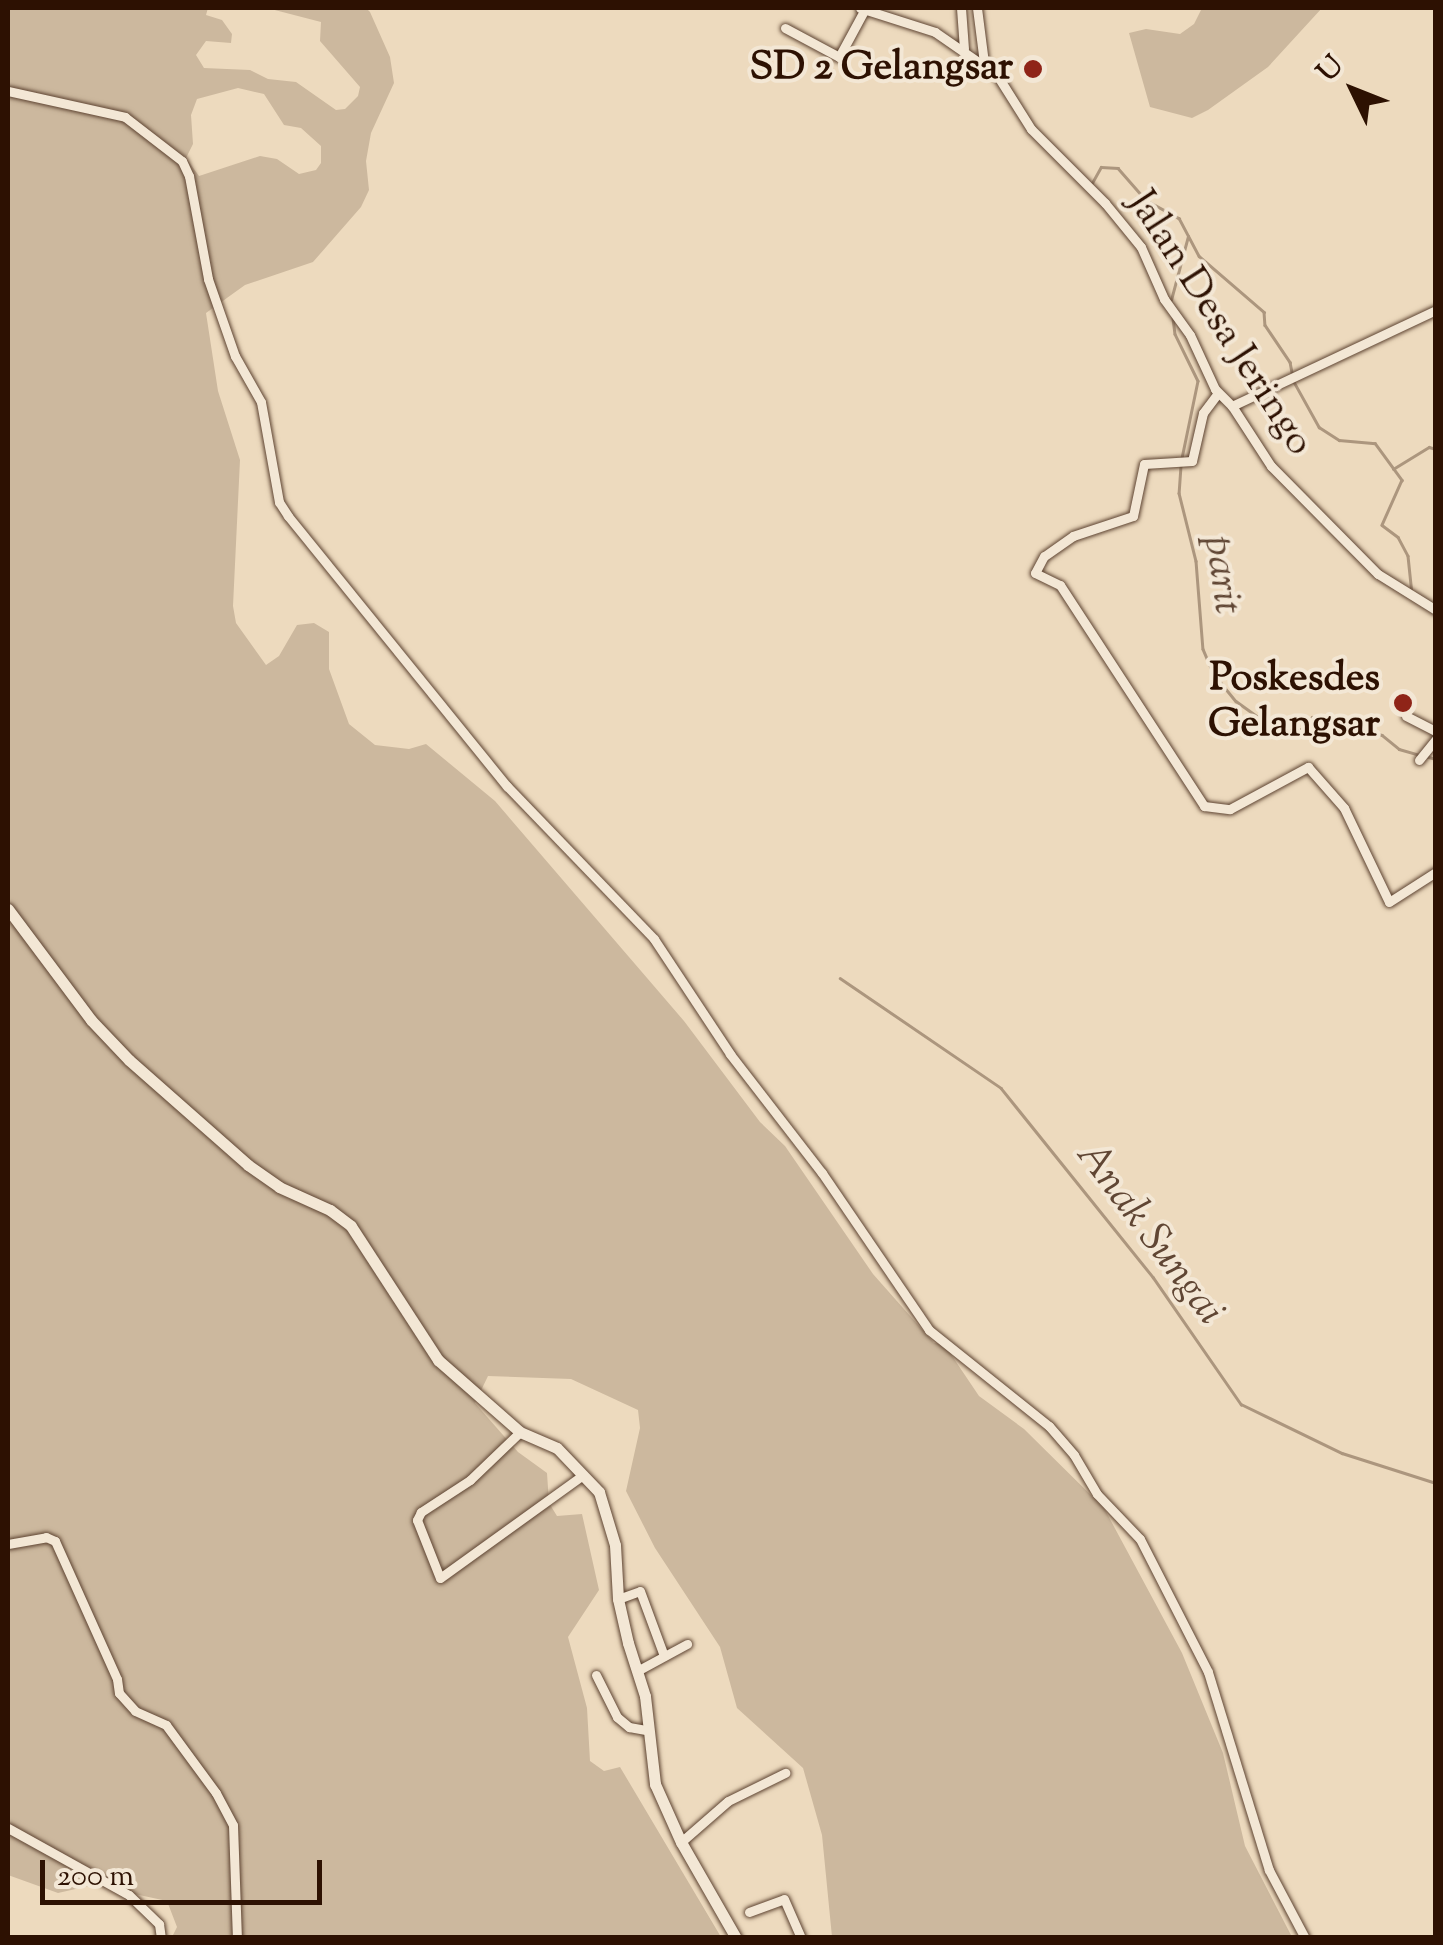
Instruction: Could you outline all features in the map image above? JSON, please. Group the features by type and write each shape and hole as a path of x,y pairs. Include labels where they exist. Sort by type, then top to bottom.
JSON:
{"street":[{"path":"784,28 839,57 862,8"},
{"name":"Jalan Desa Jeringo","path":"862,8 901,12 974,56 1009,89 1031,129 1135,239 1164,300 1218,393 1232,406 1271,466 1378,574 1434,608"},
{"path":"962,8 974,56"},
{"path":"974,56 976,8"},
{"path":"8,90 38,101 125,117 182,160 189,176 208,279 235,356 261,402 279,502 506,786 654,939 730,1054 822,1173 929,1330 1049,1426 1074,1455 1098,1494 1140,1539 1208,1672 1269,1870 1305,1938"},
{"path":"1232,406 1436,310"},
{"path":"1218,393 1203,413 1194,460 1182,464 1144,464 1139,471 1134,516 1094,526 1062,542 1036,565 1035,574 1058,583 1204,806 1230,809 1308,767 1344,808 1390,902 1436,872"},
{"path":"1406,716 1436,732"},
{"path":"1419,760 1436,739"},
{"path":"8,908 100,1030 180,1108 278,1188 330,1210 350,1226 426,1347 520,1432 557,1448 606,1507 617,1556 618,1598 645,1696 655,1784 682,1842 736,1938"},
{"path":"520,1432 470,1480 420,1512 418,1520 440,1578 583,1475"},
{"path":"8,1544 46,1537 55,1541 117,1679 118,1693 135,1711 166,1725 216,1793 233,1825 237,1938"},
{"path":"618,1598 640,1591 664,1656"},
{"path":"637,1671 686,1644"},
{"path":"596,1675 617,1716 629,1727 646,1730"},
{"path":"682,1842 728,1801 785,1774"},
{"path":"8,1828 138,1901 160,1924 161,1938"},
{"path":"749,1912 784,1900 802,1938"}],"shaded area":[{"path":"8,8 208,8 206,15 222,20 232,34 231,43 206,41 196,55 204,68 250,70 268,79 296,82 336,110 345,109 358,96 360,87 320,41 321,22 267,8 366,8 390,57 394,83 371,133 366,161 369,190 361,207 313,262 245,285 206,313 218,391 240,460 233,606 236,623 266,665 279,656 297,625 314,623 329,632 329,669 349,724 375,745 409,749 426,744 495,801 684,1021 760,1122 785,1146 873,1274 934,1343 944,1344 979,1396 1024,1429 1104,1508 1182,1653 1223,1753 1245,1846 1292,1937 832,1937 822,1835 803,1768 737,1708 720,1647 655,1548 626,1491 640,1428 638,1410 571,1379 488,1376 475,1403 518,1452 547,1473 549,1503 557,1516 582,1514 599,1590 568,1637 587,1708 590,1761 604,1771 620,1767 721,1937 172,1937 177,1927 167,1901 93,1885 58,1893 8,1875","holes":["238,88 264,94 284,125 301,128 321,146 321,163 316,170 299,174 277,159 260,156 199,176 186,158 193,144 191,115 197,99"]},
{"path":"1202,8 1322,8 1268,67 1208,110 1192,118 1150,107 1129,33 1146,29 1180,34 1194,24"}],"waterway":[{"path":"1092,183 1101,167 1118,168 1146,200 1179,218 1199,256 1264,312 1265,325 1290,362 1292,372"},
{"name":"parit","path":"1171,300 1188,236"},
{"name":"parit","path":"1173,318 1175,334 1198,381 1182,458"},
{"path":"1293,380 1319,427 1339,440 1375,443 1402,480 1382,525 1398,537 1408,556 1412,592"},
{"path":"1393,469 1429,447 1436,449"},
{"name":"parit","path":"1181,466 1179,493 1196,561 1203,649 1213,673 1236,701 1276,730 1301,729 1312,717 1382,735 1399,749 1417,754"},
{"name":"parit","path":"1425,756 1436,759"},
{"name":"Anak Sungai","path":"840,978 1001,1088 1153,1277 1241,1404 1342,1453 1436,1483"}],"place":[{"name":"SD 2 Gelangsar","path":"1033,69"},
{"name":"Poskesdes Gelangsar","path":"1403,703"}]}
